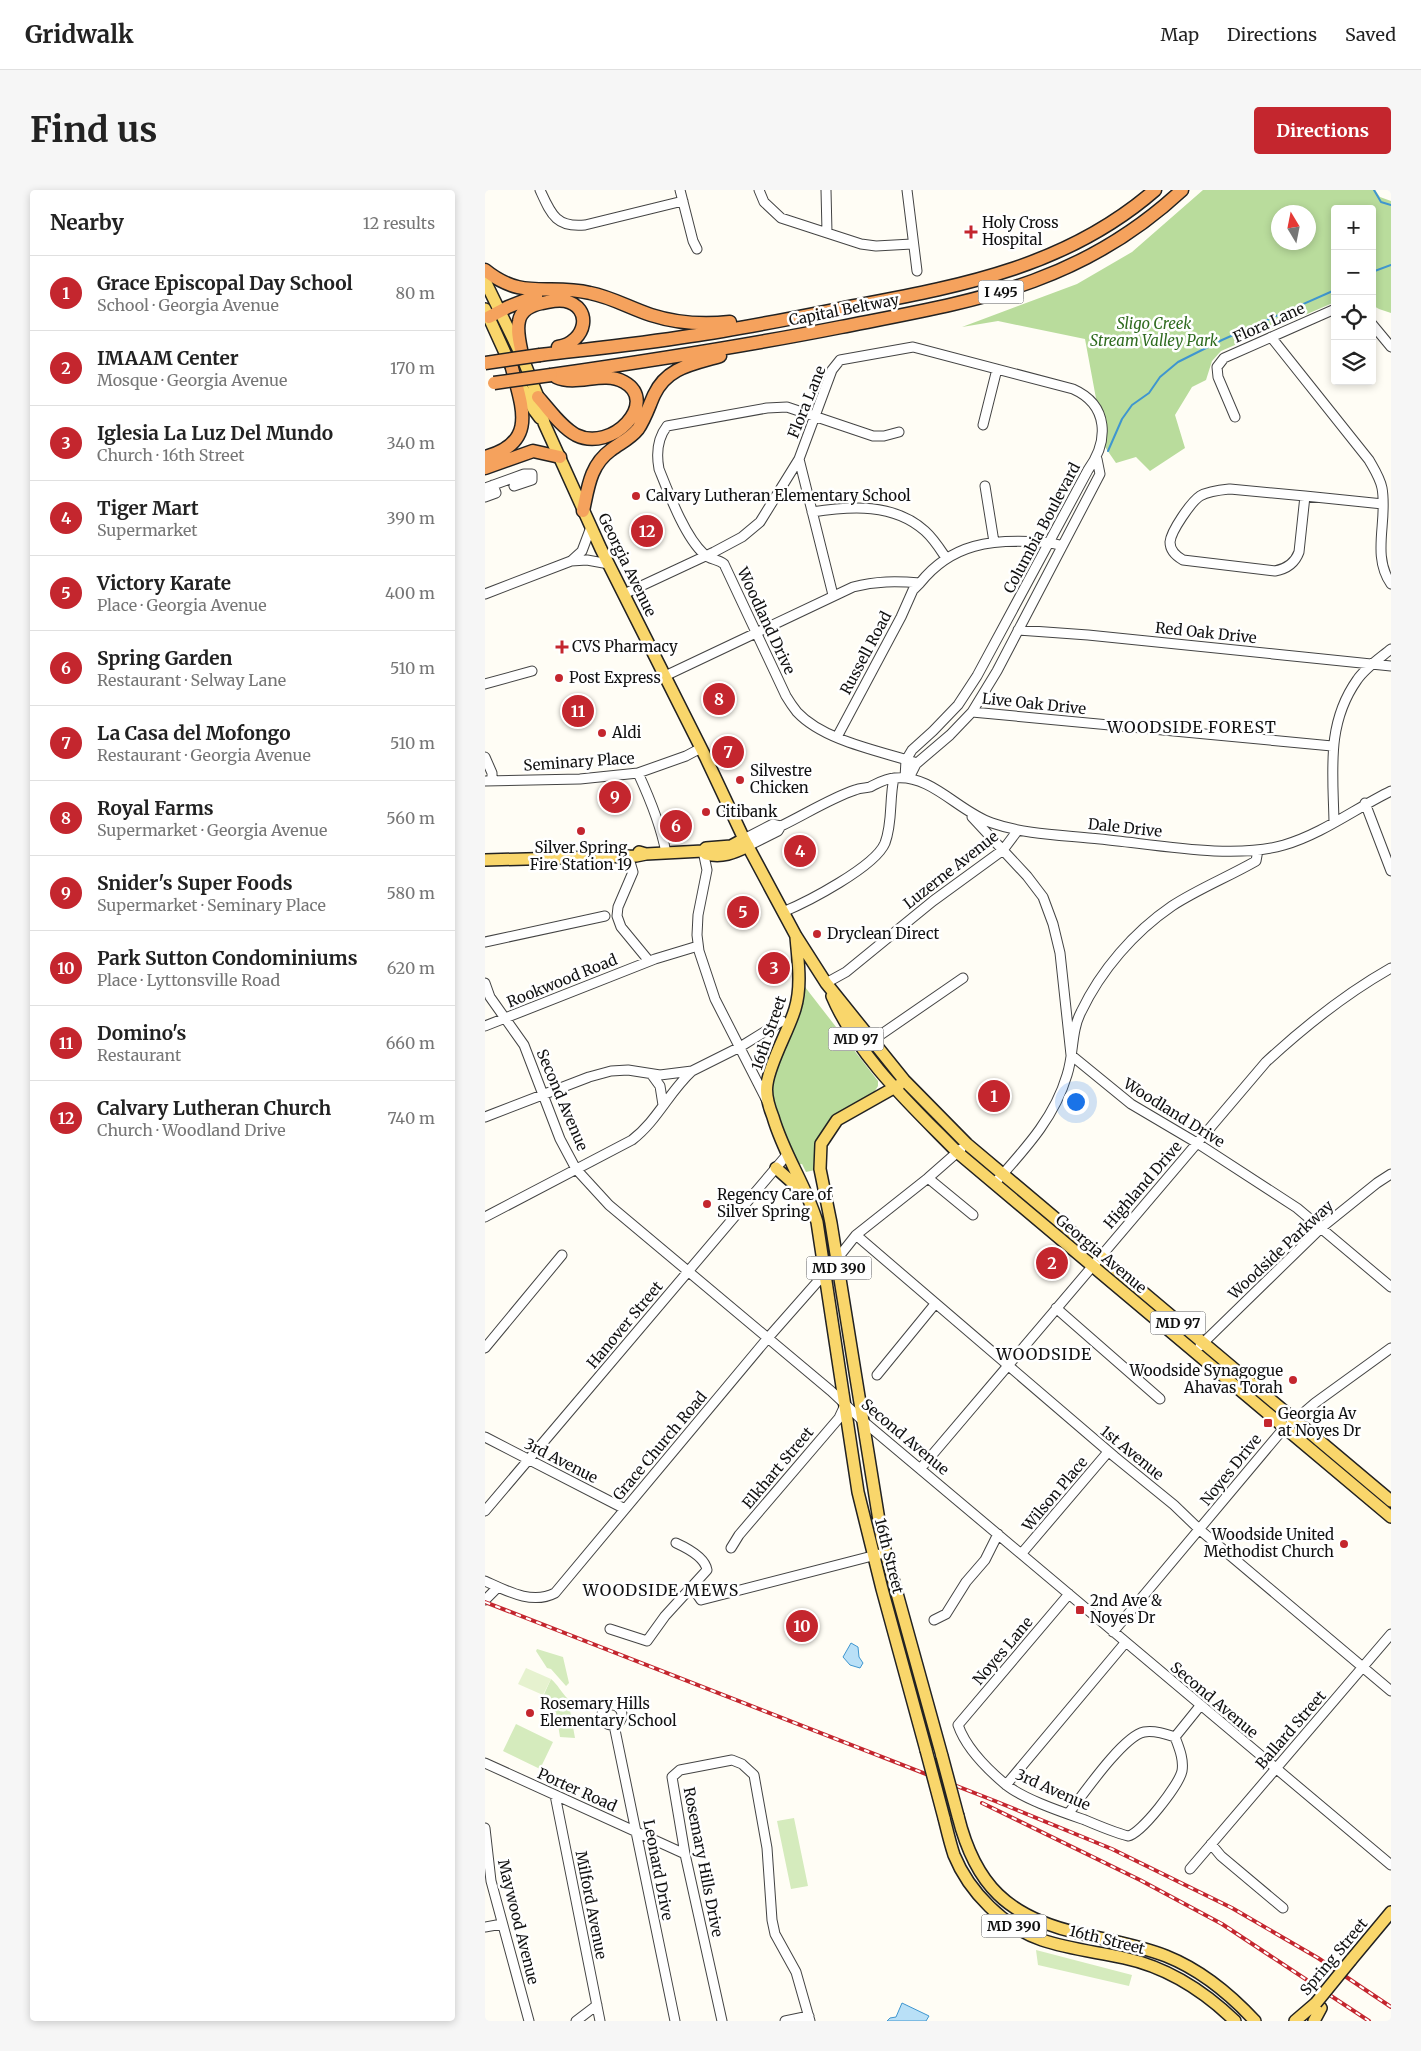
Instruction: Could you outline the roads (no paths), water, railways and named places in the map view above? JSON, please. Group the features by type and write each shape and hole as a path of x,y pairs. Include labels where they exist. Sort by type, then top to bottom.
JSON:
{"highway":[{"name":"Capital Beltway","path":"485,363 689,336 969,283 1037,262 1062,251 1118,219 1155,190"},
{"name":"Capital Beltway","path":"488,384 795,336 973,300 1012,290 1042,279 1098,252 1155,214 1182,190"},
{"path":"485,270 497,280 524,290 571,290 598,295 650,315 698,323 714,324 853,306"},
{"path":"491,312 538,296 571,290"},
{"path":"523,359 518,323 523,313 535,304 554,301 564,301 571,304 578,309 582,316 581,333 572,343 551,348 540,355"},
{"path":"583,511 592,473 597,464 603,456 638,429 659,384 666,377 681,367 795,336"},
{"path":"485,457 503,450 512,444 519,436 522,428 524,419 522,406 512,368"},
{"path":"538,397 568,430 585,438 593,439 611,435 621,430 632,416 636,401 634,393 630,386 623,381 607,377 572,381 551,375"},
{"path":"485,468 533,450 560,457"}],"main road":[{"name":"Georgia Avenue","path":"485,281 491,312 512,368 534,410 545,423"},
{"name":"Georgia Avenue","path":"491,312 523,359 538,397 545,423 583,511 746,842 796,936 826,983 905,1080 967,1144 1100,1256 1285,1428 1391,1517"},
{"path":"485,860 628,855 636,852 646,854 703,851 707,855 722,856 734,853 746,842"},
{"name":"16th Street","path":"796,936 799,978 798,996 767,1084 768,1103 786,1156 808,1197 817,1222 858,1492 873,1556 954,1854 970,1885 997,1914 1027,1933 1041,1939 1140,1963 1165,1972 1196,1988 1221,2007 1235,2021"},
{"name":"Georgia Avenue","path":"826,983 841,1016 863,1048 895,1088 957,1152 1092,1266 1295,1420 1391,1501"},
{"name":"16th Street","path":"905,1080 895,1088 837,1120 821,1144 819,1169 837,1260 885,1553 970,1855 980,1874 993,1891 1032,1918 1045,1924 1083,1935 1140,1948 1167,1957 1203,1976 1238,2004 1255,2021"},
{"path":"776,1168 808,1197"},
{"name":"Spring Street","path":"1301,2021 1318,2005 1357,1958 1391,1912"},
{"path":"1005,1919 1013,1919 1046,1934 1064,1939 1077,1939 1083,1935 1098,1946 1129,1953 1140,1963"},
{"name":"Spring Street","path":"1357,1958 1391,1923"},
{"path":"1238,2004 1261,2021"},
{"path":"1295,2021 1318,2005"},
{"name":"Spring Street","path":"1314,2021 1318,2005"}],"street":[{"path":"540,190 550,211 558,220 572,227 683,201"},
{"path":"680,190 693,241 697,249"},
{"path":"759,190 765,202 781,218 861,244 876,246 912,244"},
{"path":"826,190 827,232"},
{"path":"907,190 912,244 917,271"},
{"name":"Flora Lane","path":"1235,417 1218,378 1217,367 1225,358 1331,311"},
{"path":"1376,329 1391,347"},
{"path":"1271,337 1369,460 1380,479 1383,504 1381,561 1384,572 1391,584"},
{"name":"Flora Lane","path":"625,594 742,537 760,522 799,459 831,370 840,360 913,347 1073,389 1091,400 1099,412 1102,426 1097,459"},
{"path":"983,425 986,405 997,369"},
{"name":"Woodland Drive","path":"815,416 787,407 767,408 673,423 667,426 662,433 657,456 659,470 694,544 706,556 719,559 725,564 786,696 797,712 813,726 837,737 917,763"},
{"path":"815,416 873,436 884,436 899,432"},
{"path":"799,459 833,595"},
{"name":"Columbia Boulevard","path":"906,760 912,750 958,705 987,661 1088,470 1097,459"},
{"name":"Columbia Boulevard","path":"907,778 917,763 950,735 972,712 997,671 1100,474 1097,459"},
{"path":"485,497 496,493 489,487 524,474 532,474 532,480 514,486"},
{"path":"985,486 994,542"},
{"path":"1305,496 1299,552 1297,558 1285,569 1275,571 1183,560 1176,556 1172,549 1170,543 1171,536 1190,505 1200,496 1214,490 1230,489 1305,496 1383,504"},
{"path":"812,512 867,508 895,512 909,519 925,531 946,558"},
{"path":"571,561 582,550 591,527"},
{"name":"Russell Road","path":"837,737 901,617 913,590 926,575 946,558 977,545 994,542 1050,542 1062,546"},
{"path":"485,594 571,561 587,560 609,564"},
{"path":"665,676 833,595 873,582 920,582"},
{"name":"Red Oak Drive","path":"1018,630 1088,635 1391,666"},
{"path":"1335,822 1332,746 1335,728 1344,702 1357,678 1391,649"},
{"path":"485,684 532,672"},
{"name":"Live Oak Drive","path":"972,712 1332,746"},
{"name":"Seminary Place","path":"488,781 580,779 638,773 686,756 701,748"},
{"path":"485,756 492,774 488,781"},
{"path":"746,842 779,831 781,826 855,790 868,780 880,782 894,778 907,778 906,760"},
{"path":"638,773 652,802 663,836 665,853"},
{"path":"783,912 846,879 880,851 888,832 894,778"},
{"name":"Dale Drive","path":"907,778 930,785 963,809 987,821 1018,830 1245,852 1286,845 1335,822 1343,817 1345,813 1356,810 1365,803 1391,791"},
{"path":"1365,803 1391,871"},
{"path":"963,809 1031,880 1043,897 1053,924 1060,953 1071,1055"},
{"name":"Luzerne Avenue","path":"826,983 863,959 933,902 1003,850 1018,830"},
{"path":"994,1184 1039,1133 1054,1107 1066,1080 1077,1022 1105,972 1128,944 1173,906 1256,861 1258,850"},
{"path":"703,851 707,870 698,915 698,946 715,998 768,1103"},
{"path":"619,923 618,907 633,872 645,858 646,854"},
{"path":"628,855 633,872"},
{"path":"485,942 605,916 618,907"},
{"path":"605,916 619,923 649,961"},
{"name":"Rookwood Road","path":"485,1026 649,961 698,946"},
{"name":"Highland Drive","path":"921,1468 1266,1062 1306,1025 1344,997 1391,968"},
{"path":"873,1040 963,978"},
{"name":"Second Avenue","path":"485,984 490,997 504,1019 524,1045 560,1139 576,1169 609,1205 1391,1867"},
{"path":"485,1117 589,1076 611,1071 628,1070 652,1075 693,1071 740,1047 782,1021"},
{"name":"Woodland Drive","path":"1071,1055 1131,1104 1197,1143 1297,1208 1391,1288"},
{"path":"485,1217 632,1140 649,1125 663,1104 693,1071"},
{"path":"652,1075 659,1086 663,1104"},
{"path":"837,1260 856,1235 928,1178 967,1144"},
{"name":"Hanover Street","path":"485,1511 786,1156"},
{"name":"Woodside Parkway","path":"1198,1347 1321,1228 1377,1182 1391,1174"},
{"path":"928,1178 973,1215"},
{"name":"1st Avenue","path":"856,1235 1108,1452 1174,1505 1200,1530 1391,1691"},
{"path":"485,1348 562,1255"},
{"name":"Grace Church Road","path":"485,1581 497,1589 528,1597 546,1597 555,1592 767,1339 826,1272"},
{"path":"877,1375 935,1304"},
{"path":"1056,1308 1160,1399"},
{"name":"Noyes Drive","path":"1113,1632 1285,1428 1391,1348"},
{"name":"Elkhart Street","path":"731,1548 739,1535 839,1418 846,1404"},
{"name":"3rd Avenue","path":"485,1437 625,1509"},
{"name":"Wilson Place","path":"1022,1553 1108,1452"},
{"path":"934,1620 946,1614 967,1582 985,1560 998,1534"},
{"path":"610,1629 647,1640 665,1616 707,1570 707,1566 689,1549 676,1543"},
{"path":"692,1587 701,1600 885,1553"},
{"path":"485,1600 497,1589"},
{"name":"Noyes Lane","path":"958,1725 1069,1594"},
{"name":"Ballard Street","path":"1190,1869 1391,1634"},
{"path":"1006,1785 1125,1643"},
{"path":"1068,1814 1116,1753 1131,1740 1143,1732 1163,1733 1175,1737 1200,1706"},
{"name":"Leonard Drive","path":"614,1724 675,2021"},
{"name":"3rd Avenue","path":"958,1725 962,1736 971,1749 1006,1785 1033,1799 1122,1835 1133,1835 1149,1819 1179,1778 1182,1760 1175,1737"},
{"name":"Rosemary Hills Drive","path":"722,2021 685,1854 672,1777 680,1770 732,1760 742,1764 754,1775 767,1848 772,1920 775,1934 796,1972 809,2019 785,2021"},
{"name":"Porter Road","path":"485,1763 685,1854"},
{"name":"Milford Avenue","path":"555,1795 600,2021"},
{"name":"Maywood Avenue","path":"485,1828 491,1882 529,2021"},
{"path":"1211,1844 1221,1856 1283,1908"},
{"path":"485,1927 502,1924"},
{"path":"576,2021 597,2005"}],"water":[{"path":"851,1643 858,1647 859,1657 863,1663 860,1668 850,1665 843,1657"},
{"path":"902,2003 929,2016 926,2021 887,2021 890,2018 896,2017"}],"waterway":[{"path":"1374,190 1381,202 1391,205"},
{"path":"1376,271 1391,265"},
{"path":"1108,451 1122,419 1132,405 1149,393 1160,377 1178,362 1222,340 1331,292"}],"railway":[{"path":"485,1602 995,1801 1112,1849 1232,1908 1318,1958 1391,2007"},
{"path":"982,1803 1140,1880 1222,1924 1369,2021"}],"place":[{"name":"Holy Cross Hospital","path":"971,232"},
{"name":"Calvary Lutheran Elementary School","path":"636,496"},
{"name":"Calvary Lutheran Church","path":"647,531"},
{"name":"CVS Pharmacy","path":"562,647"},
{"name":"Post Express","path":"559,678"},
{"name":"Royal Farms","path":"719,699"},
{"name":"Domino's","path":"578,711"},
{"name":"Aldi","path":"602,733"},
{"name":"La Casa del Mofongo","path":"728,752"},
{"name":"Silvestre Chicken","path":"740,780"},
{"name":"Snider's Super Foods","path":"615,797"},
{"name":"Citibank","path":"706,812"},
{"name":"Spring Garden","path":"676,826"},
{"name":"Silver Spring Fire Station 19","path":"581,831"},
{"name":"Tiger Mart","path":"800,851"},
{"name":"Victory Karate","path":"743,912"},
{"name":"Dryclean Direct","path":"817,934"},
{"name":"Iglesia La Luz Del Mundo","path":"774,968"},
{"name":"Grace Episcopal Day School","path":"994,1096"},
{"name":"Regency Care of Silver Spring","path":"707,1204"},
{"name":"IMAAM Center","path":"1052,1263"},
{"name":"Woodside Synagogue Ahavas Torah","path":"1293,1380"},
{"name":"Georgia Av at Noyes Dr","path":"1268,1423"},
{"name":"Woodside United Methodist Church","path":"1344,1544"},
{"name":"2nd Ave & Noyes Dr","path":"1080,1610"},
{"name":"Park Sutton Condominiums","path":"802,1626"},
{"name":"Rosemary Hills Elementary School","path":"530,1713"}],"district":[{"name":"WOODSIDE FOREST","path":"1192,727"},
{"name":"WOODSIDE","path":"1044,1354"},
{"name":"WOODSIDE MEWS","path":"661,1590"}],"park label":[{"name":"Sligo Creek Stream Valley Park","path":"1154,332"}]}
